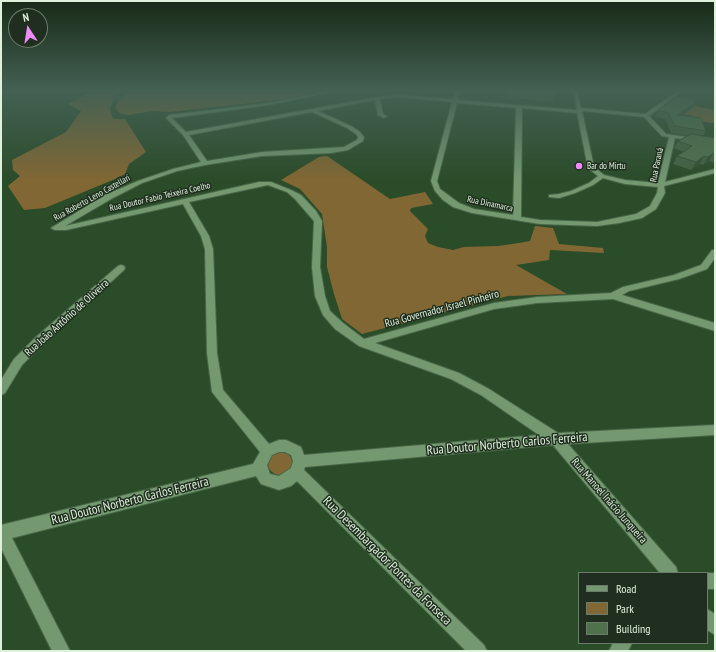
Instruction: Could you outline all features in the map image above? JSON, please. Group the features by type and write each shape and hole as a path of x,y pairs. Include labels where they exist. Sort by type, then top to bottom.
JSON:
{"street":[{"path":"172,120 186,134 205,162"},
{"path":"186,134 257,120"},
{"name":"Rua Roberto Leno Castellari","path":"55,228 108,197 140,182 205,162 262,154 346,149 360,141 361,137 358,133 335,120"},
{"name":"Rua Dinamarca","path":"449,120 434,181 437,190 456,205 472,211 517,218"},
{"path":"517,218 519,120"},
{"path":"581,120 591,168 602,176 625,182 661,185 715,171"},
{"name":"Rua Paraná","path":"517,218 565,224 596,224 619,221 639,216 654,207 661,193 661,185 672,137 664,135 650,120"},
{"path":"672,137 715,143"},
{"path":"551,196 559,196 579,189 591,184 602,176"},
{"name":"Rua Doutor Fabio Teixeira Coelho","path":"55,228 66,228 269,183"},
{"name":"Rua Manoel Inácio Junqueira","path":"269,183 289,191 298,197 313,213 318,221 316,267 320,296 326,313 338,326 363,343 455,376 485,392 556,439 669,572"},
{"path":"184,201 205,236 209,249 212,354 218,392 268,451"},
{"path":"613,296 626,289 676,277 704,267 715,252"},
{"name":"Rua João Antônio de Oliveira","path":"1,390 18,362 40,340 121,268"},
{"name":"Rua Governador Israel Pinheiro","path":"363,343 494,306 538,300 613,296 715,327"},
{"name":"Rua Doutor Norberto Carlos Ferreira","path":"298,467 556,439 715,430"},
{"path":"279,446 291,447 296,451 298,467 286,481 279,483 266,479 262,475 260,469 261,459 268,451 279,446"},
{"name":"Rua Desembargador Pontes da Fonseca","path":"298,467 478,651"},
{"name":"Rua Doutor Norberto Carlos Ferreira","path":"1,533 260,469"},
{"path":"1,533 61,651"},
{"path":"708,618 715,627"}],"green space":[{"path":"74,120 126,120 146,152 129,164 125,174 115,179 45,208 24,210 8,186 20,176 13,170 12,160 66,132"},
{"path":"691,120 715,120 715,123"},
{"path":"327,156 390,199 425,192 433,204 411,208 410,211 428,229 425,236 428,243 438,247 453,250 464,247 498,246 530,241 535,226 553,228 559,244 603,248 604,253 550,250 549,260 516,265 567,294 508,296 362,334 342,319 327,267 327,247 322,214 300,189 281,180 319,157"},
{"path":"280,451 289,454 292,463 289,472 280,475 271,472 268,463 271,454"}],"building":[{"path":"672,120 702,120 706,131 675,126"},
{"path":"691,134 715,138 715,154 714,153 708,157 704,156 696,162 677,156 692,146 678,141"}],"place":[{"name":"Bar do Mirtu","path":"579,166"}]}
